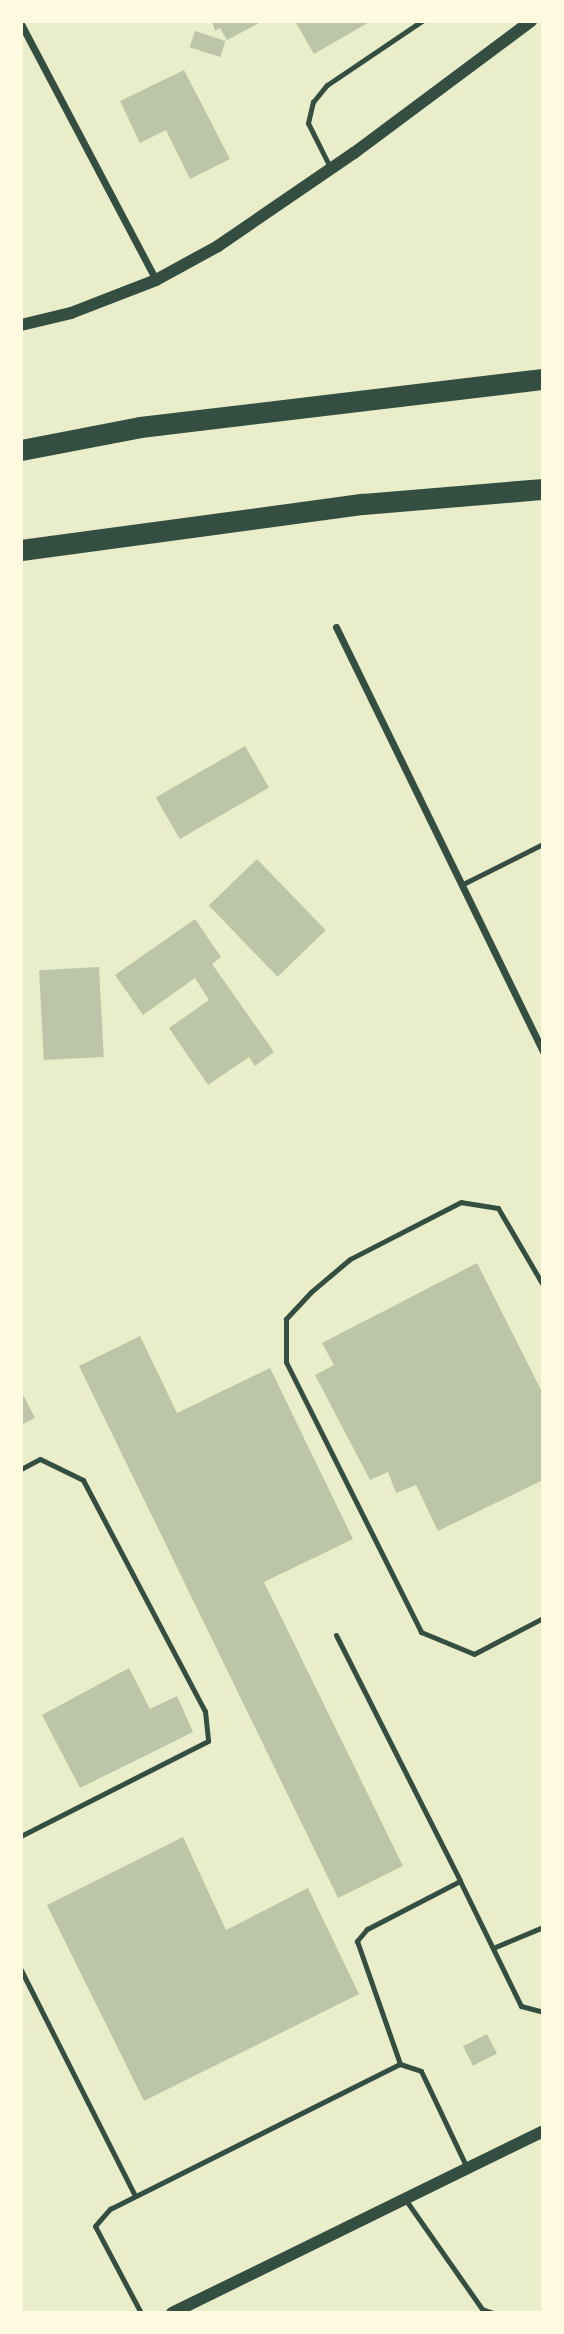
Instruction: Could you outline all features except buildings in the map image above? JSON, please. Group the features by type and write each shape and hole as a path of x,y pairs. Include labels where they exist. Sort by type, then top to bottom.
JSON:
{"highway":[{"path":"21,450 140,427 543,379"},
{"path":"21,550 363,504 543,489"}],"street":[{"path":"21,325 71,313 156,280 218,246 331,170 531,21"},
{"path":"21,24 156,280"},
{"path":"335,627 543,1051"},
{"path":"173,2313 543,2131"}],"lane":[{"path":"331,170 308,123 313,102 327,85 422,21"},
{"path":"461,885 543,844"},
{"path":"543,1285 498,1208 461,1202 350,1259 311,1292 286,1319 286,1362 421,1632 474,1654 543,1618"},
{"path":"21,1469 40,1459 83,1480 205,1711 208,1741 21,1836"},
{"path":"336,1635 521,2006 543,2012"},
{"path":"400,2064 357,1941 367,1929 460,1881"},
{"path":"493,1948 543,1927"},
{"path":"21,1970 135,2196"},
{"path":"141,2313 95,2226 110,2209 400,2064 421,2071 467,2168"},
{"path":"405,2199 482,2309 493,2313"}]}
